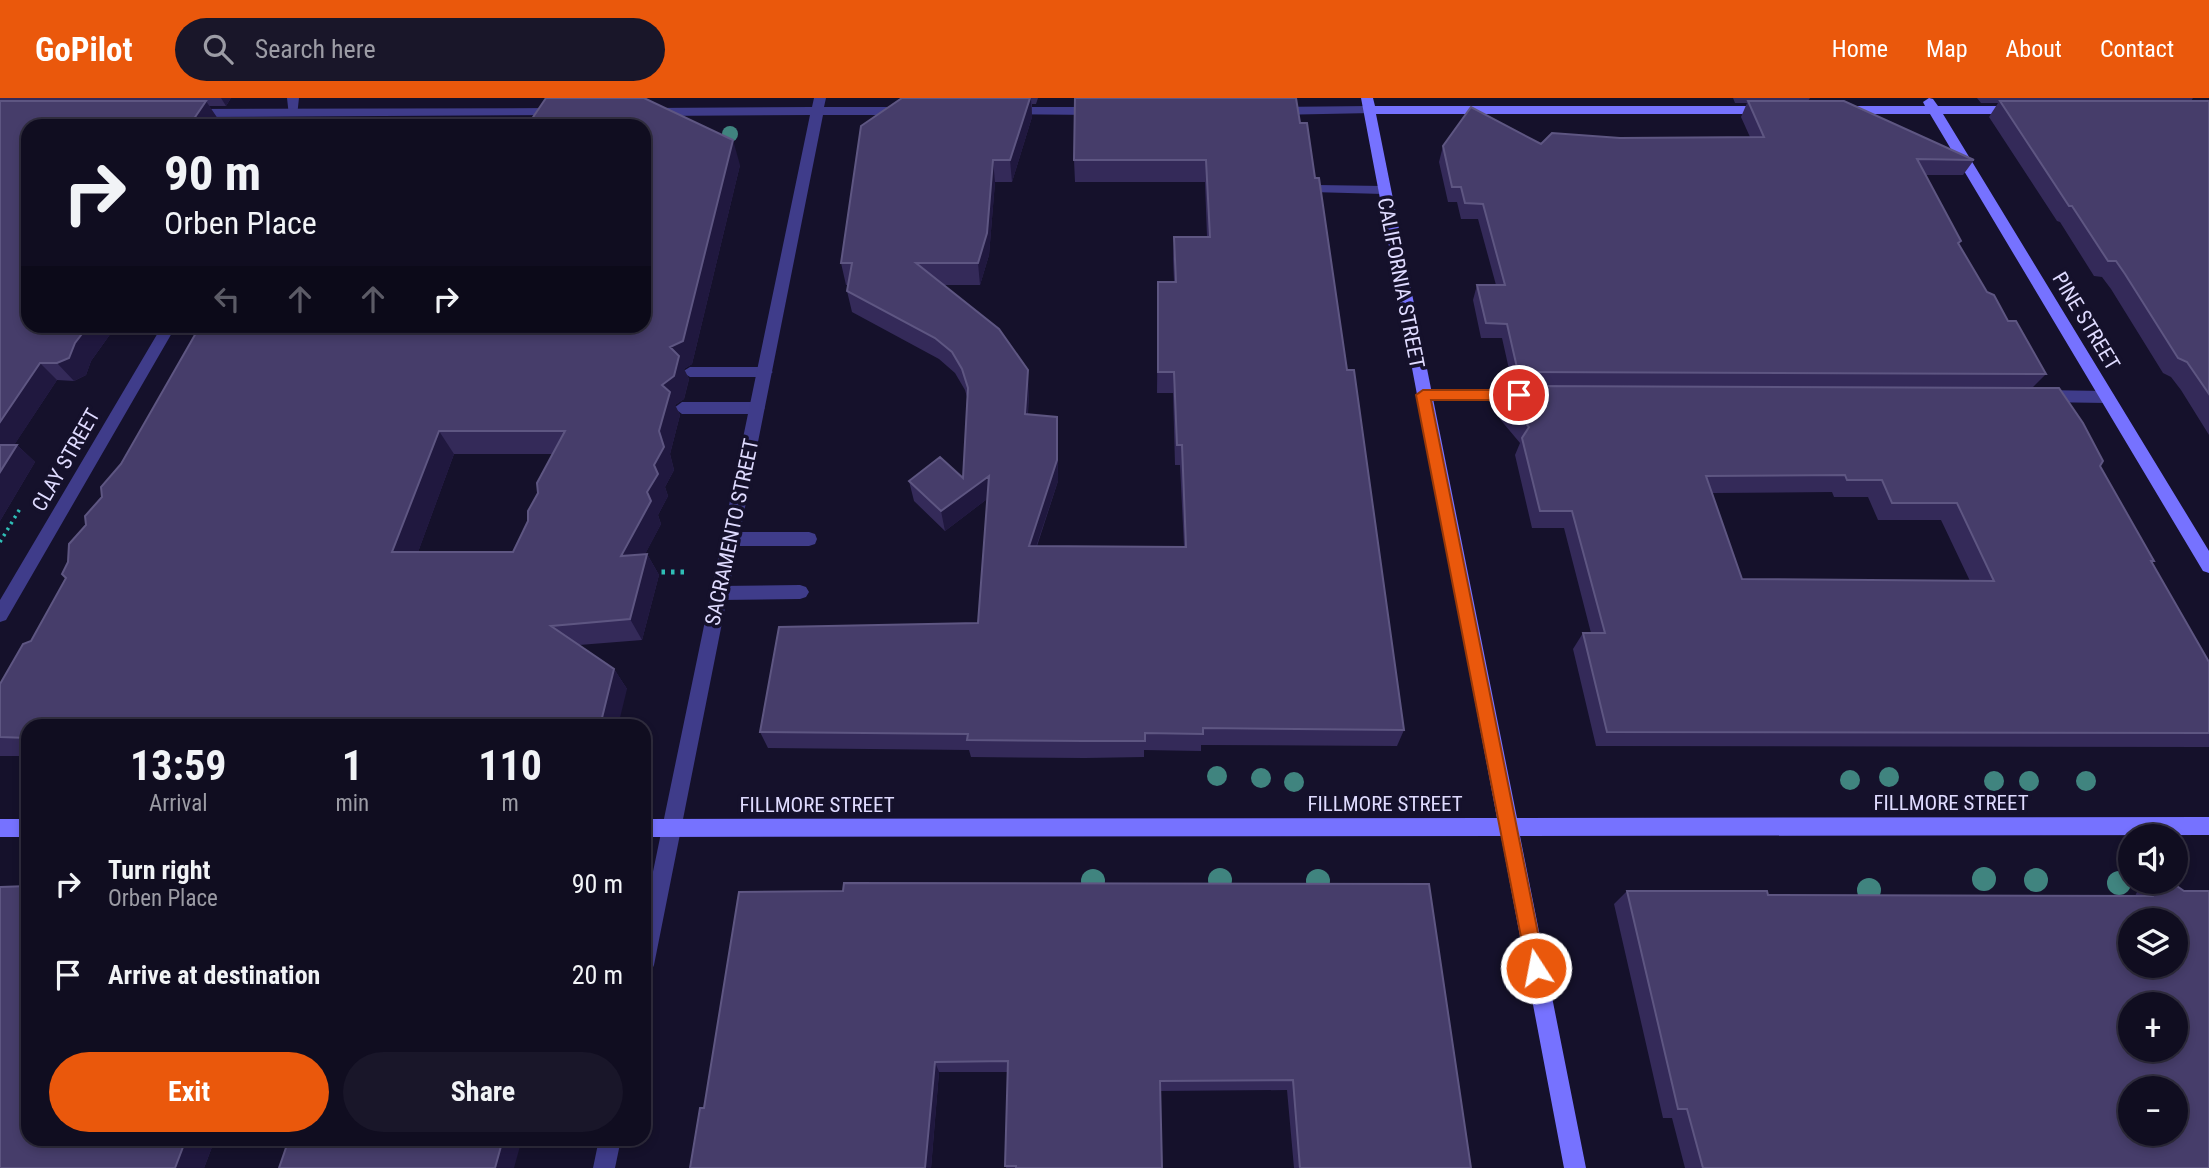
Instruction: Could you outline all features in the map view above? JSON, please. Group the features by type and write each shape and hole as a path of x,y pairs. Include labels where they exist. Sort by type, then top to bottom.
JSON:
{"street":[{"path":"289,119 293,113 293,98"},
{"path":"1263,111 1368,104 1787,110"},
{"name":"CALIFORNIA STREET","path":"1368,104 1575,1168"},
{"path":"1827,110 1930,104 2032,110"},
{"name":"PINE STREET","path":"1930,104 2209,566"},
{"path":"634,112 819,105 921,111"},
{"name":"SACRAMENTO STREET","path":"651,929 819,105"},
{"path":"990,111 1113,111"},
{"path":"178,113 580,112"},
{"path":"1317,189 1384,190"},
{"name":"CLAY STREET","path":"0,615 165,333"},
{"path":"691,372 765,372"},
{"path":"1423,395 1533,395"},
{"path":"2028,396 2107,397"},
{"path":"682,408 757,408"},
{"path":"730,540 809,539"},
{"path":"719,593 800,592"},
{"name":"FILLMORE STREET","path":"651,828 2209,826"},
{"path":"0,828 21,828"},
{"path":"604,1168 609,1146"}],"path":[{"path":"640,573 724,572"}],"building":[{"path":"546,98 644,98 733,140 683,341 670,347 679,356 674,376 662,385 670,392 659,431 664,447 654,465 658,474 647,492 651,501 621,556 647,554 630,619 551,626 614,669 602,719 21,719 21,738 0,737 0,684 23,644 31,641 66,578 62,574 68,562 69,544 86,525 85,516 102,497 101,487 121,464 196,333 651,333 651,119 532,119","holes":["439,431 565,431 537,483 538,493 528,511 528,521 513,552 392,552"]},
{"path":"902,98 1030,98 1010,160 993,160 987,233 978,263 916,263 999,329 1028,370 1025,414 1057,417 1057,460 1029,546 1186,547 1182,445 1177,445 1174,372 1158,372 1158,282 1176,282 1174,237 1210,237 1206,160 1074,160 1075,98 1296,98 1300,123 1307,123 1315,178 1319,178 1347,370 1354,370 1404,730 1203,728 1203,734 1145,733 1145,741 967,740 968,734 760,732 779,627 978,623 989,476 941,511 909,481 940,457 963,478 968,388 962,369 952,352 935,338 847,291 852,263 841,263 861,126"},
{"path":"0,101 206,101 194,119 21,119 21,333 83,333 69,358 57,363 40,363 0,422"},
{"path":"1748,101 1844,101 1974,160 1917,159 1961,241 1958,243 1987,292 1994,295 2008,321 2016,321 2046,374 1518,372 1507,324 1486,323 1477,285 1505,285 1483,204 1465,203 1461,187 1452,187 1443,146 1471,107 1541,144 1552,133 1620,138 1764,137"},
{"path":"2000,101 2209,101 2209,394 2187,362 2178,358 2116,261 2108,261"},
{"path":"1524,386 2059,388 2083,423 2103,461 2100,466 2209,662 2209,733 1607,732 1583,633 1605,633 1572,511 1540,511 1522,438 1529,427 1501,394 1526,394","holes":["1845,475 1847,480 1882,480 1892,503 1957,503 1994,581 1742,579 1706,476"]},
{"path":"0,445 17,445 0,472"},
{"path":"844,883 1429,884 1471,1168 1300,1168 1293,1080 1160,1081 1162,1168 1005,1166 1008,1061 935,1062 925,1168 690,1168 700,1108 704,1108 739,892 843,891"},
{"path":"21,886 21,1146 183,1146 175,1168 0,1168 0,887"},
{"path":"1627,891 1767,891 1768,895 2153,896 2209,891 2209,1168 1703,1168 1687,1109 1678,1109"},
{"path":"287,1146 501,1146 495,1168 279,1168"}],"route":[{"path":"1519,395 1423,395 1536,968"}]}
